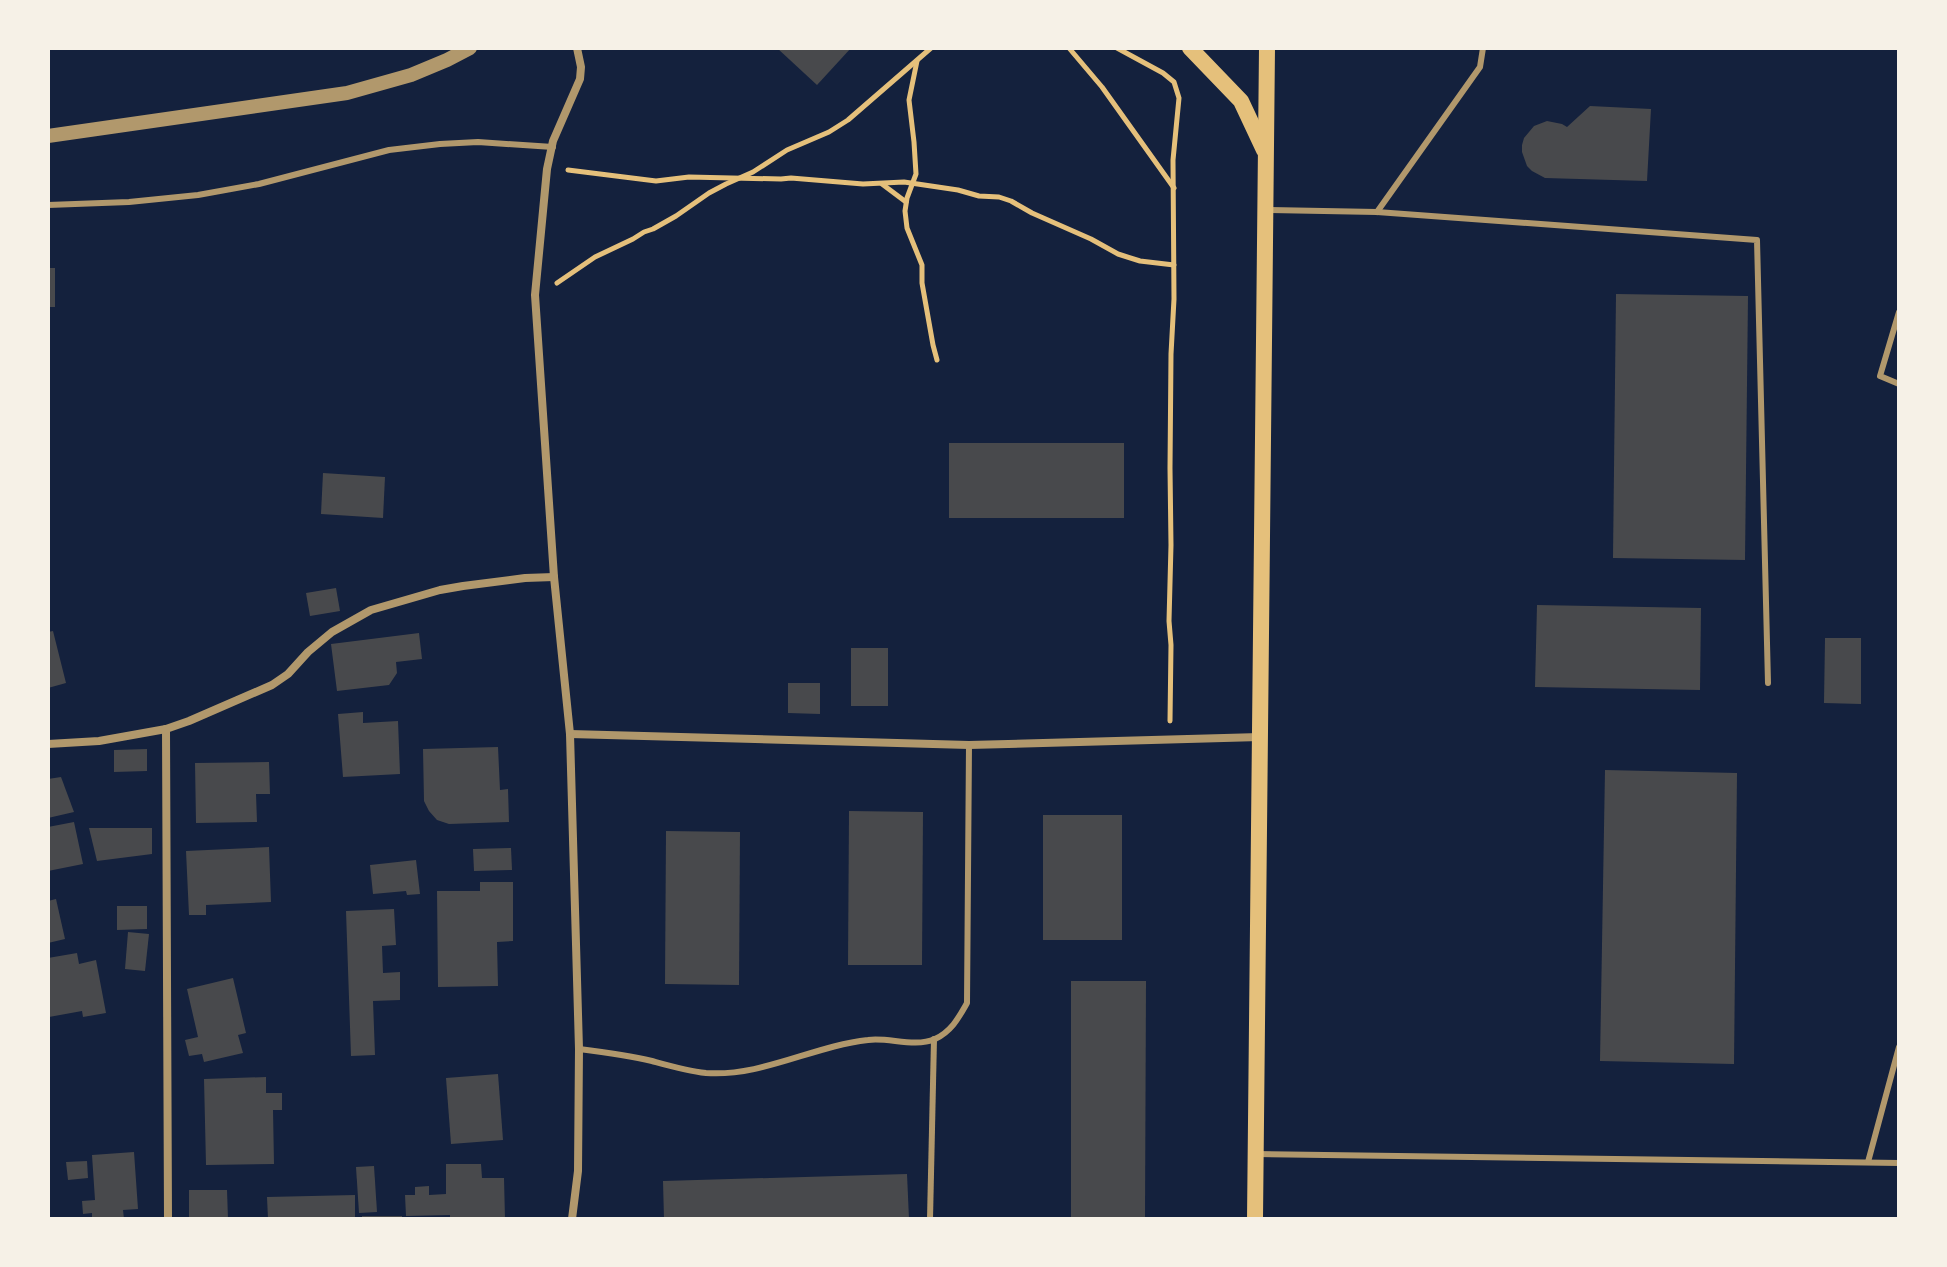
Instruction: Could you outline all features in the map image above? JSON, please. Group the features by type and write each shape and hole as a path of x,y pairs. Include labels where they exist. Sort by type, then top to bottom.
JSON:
{"main road":[{"path":"1190,48 1241,101 1267,155"},
{"path":"1255,1219 1267,48"}],"street":[{"path":"48,136 347,93 411,75 470,48"},
{"path":"572,1219 578,1171 579,1049 570,734 554,577 535,295 547,169 580,79 577,48"},
{"path":"48,744 99,741 166,729 189,721 272,685 332,632 371,610 440,590 554,577"},
{"path":"166,729 168,1219"},
{"path":"570,734 969,745 1261,737"}],"lane":[{"path":"1377,212 1480,67 1483,48"},
{"path":"48,205 198,195 259,184 397,149 478,142 553,147"},
{"path":"1266,210 1377,212 1757,240 1768,683"},
{"path":"1899,312 1880,376 1899,384"},
{"path":"579,1049 624,1055 683,1070 731,1073 770,1066 821,1049 871,1039 902,1042 934,1039 954,1026 967,1003 969,745"},
{"path":"930,1219 934,1039"},
{"path":"1868,1162 1899,1047"},
{"path":"1256,1154 1899,1163"}],"path":[{"path":"535,295 595,257 676,216 709,193 842,124 931,48"},
{"path":"1069,48 1102,87 1174,189"},
{"path":"1117,48 1163,73 1174,82 1179,98 1173,160 1170,740"},
{"path":"917,61 909,100 916,174 905,211 907,228 922,265 922,283 937,360"},
{"path":"547,169 656,181 689,177 913,183 999,197 1118,254 1140,261 1174,265"},
{"path":"882,183 907,203"}],"building":[{"path":"777,48 851,48 817,85"},
{"path":"1590,106 1651,109 1647,181 1545,178 1527,166 1522,145 1534,126 1547,121 1567,127"},
{"path":"48,268 55,268 55,307 48,307"},
{"path":"1616,294 1748,296 1745,560 1613,558"},
{"path":"949,443 1124,443 1124,518 949,518"},
{"path":"323,473 385,477 383,518 321,514"},
{"path":"336,588 340,611 310,616 306,593"},
{"path":"1537,605 1701,608 1700,690 1535,687"},
{"path":"53,631 66,683 48,688 48,632"},
{"path":"419,633 422,659 396,662 397,673 389,685 337,691 331,644"},
{"path":"1825,638 1861,638 1861,704 1824,703"},
{"path":"851,648 888,648 888,706 851,706"},
{"path":"788,683 820,683 820,714 788,713"},
{"path":"363,712 363,723 398,721 400,774 343,777 338,714"},
{"path":"498,747 500,790 508,789 509,822 449,824 437,820 424,801 423,749"},
{"path":"147,749 147,771 114,772 114,750"},
{"path":"269,762 270,794 256,794 257,822 196,823 195,763"},
{"path":"1605,770 1737,773 1734,1064 1600,1061"},
{"path":"61,777 74,812 48,818 48,779"},
{"path":"849,811 923,812 922,965 848,965"},
{"path":"1043,815 1122,815 1122,940 1043,940"},
{"path":"74,822 83,864 48,871 48,827"},
{"path":"89,828 152,828 152,854 97,861"},
{"path":"666,831 740,832 739,985 665,984"},
{"path":"269,847 271,902 206,905 206,915 189,915 186,851"},
{"path":"511,848 512,870 474,871 473,849"},
{"path":"416,860 420,894 407,895 406,891 373,894 370,865"},
{"path":"480,882 513,882 513,941 497,942 498,986 438,987 437,891 480,891"},
{"path":"56,899 65,939 48,943 48,901"},
{"path":"117,906 147,906 147,929 117,930"},
{"path":"394,909 396,945 382,946 383,973 400,972 400,1000 373,1001 375,1055 351,1056 346,911"},
{"path":"128,932 149,934 145,971 125,969"},
{"path":"77,953 79,964 96,960 106,1013 83,1017 82,1011 49,1017 48,958"},
{"path":"233,978 246,1033 238,1035 243,1053 204,1062 202,1054 189,1056 185,1040 198,1037 187,989"},
{"path":"1071,981 1146,981 1145,1219 1071,1219"},
{"path":"498,1074 503,1140 451,1144 446,1078"},
{"path":"266,1077 266,1093 282,1093 282,1110 273,1110 274,1164 206,1165 204,1079"},
{"path":"134,1152 138,1209 123,1210 124,1219 92,1219 92,1213 83,1214 82,1201 95,1200 92,1155"},
{"path":"87,1161 88,1178 68,1180 66,1162"},
{"path":"446,1164 481,1164 482,1178 504,1178 505,1219 406,1216 405,1195 415,1195 415,1187 429,1186 429,1195 446,1194"},
{"path":"374,1166 377,1212 359,1213 356,1167"},
{"path":"907,1174 909,1219 664,1219 663,1181"},
{"path":"189,1190 227,1190 228,1219 189,1219"},
{"path":"355,1195 355,1219 268,1219 267,1197"},
{"path":"362,1216 402,1216 402,1219 362,1219"}]}
